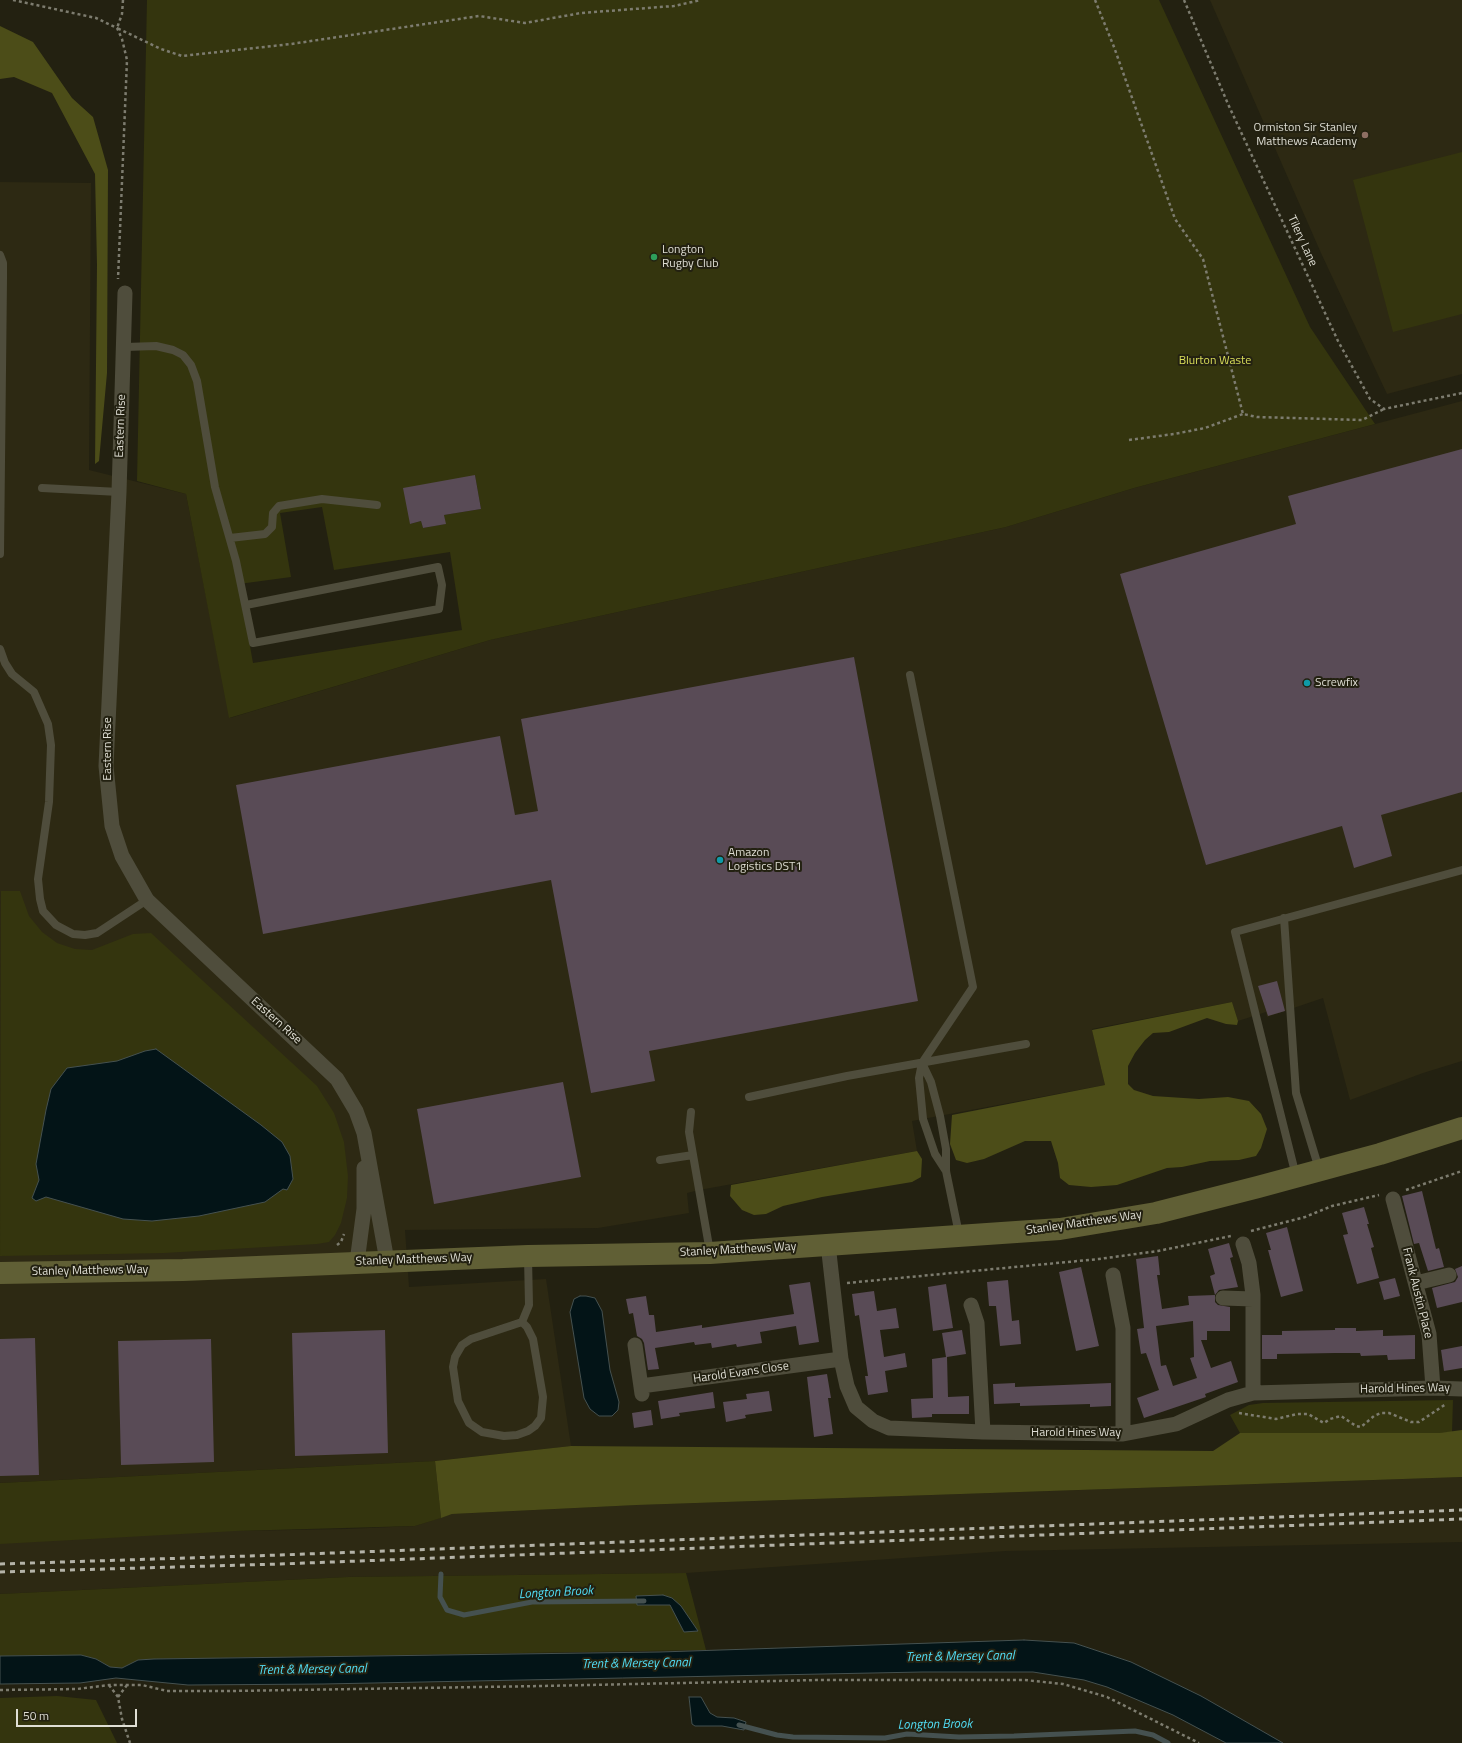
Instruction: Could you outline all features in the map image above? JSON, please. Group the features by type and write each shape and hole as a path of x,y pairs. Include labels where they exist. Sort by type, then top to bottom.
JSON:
{"main road":[{"name":"Stanley Matthews Way","path":"0,1273 183,1270 528,1256 710,1253 1060,1229 1156,1213 1319,1171 1462,1128"}],"street":[{"name":"Eastern Rise","path":"125,293 125,347 106,766 112,826 122,856 148,900 337,1079 356,1110 364,1133 387,1261"},
{"name":"Eastern Rise","path":"357,1262 364,1209 364,1133"},
{"name":"Frank Austin Place","path":"1393,1195 1429,1334 1447,1388"},
{"path":"1242,1237 1249,1263 1252,1299 1253,1393"},
{"name":"Harold Hines Way","path":"828,1244 841,1359 847,1386 856,1407 873,1421 889,1428 983,1432 1123,1434 1176,1424 1228,1400 1253,1393 1447,1388"},
{"path":"1113,1275 1123,1328 1123,1434"},
{"path":"1416,1283 1449,1275"},
{"path":"1223,1298 1252,1299"},
{"path":"971,1305 977,1323 983,1432"},
{"name":"Harold Evans Close","path":"635,1345 641,1390 841,1359"}],"lane":[{"path":"0,255 3,263 3,279 0,554"},
{"path":"125,347 156,346 173,350 183,356 191,364 197,381 215,487 230,538 246,605 253,643 439,609 442,585 438,567 246,605"},
{"path":"42,488 119,492"},
{"path":"230,538 265,534 272,527 273,513 279,506 322,499 377,505"},
{"path":"0,649 5,663 12,674 34,692 48,724 51,745 49,802 38,879 43,911 56,925 73,934 85,935 97,933 148,900"},
{"path":"910,675 973,988 922,1063 919,1078 923,1119 935,1154 946,1171"},
{"path":"1296,1177 1235,932 1462,870"},
{"path":"1284,918 1296,1093 1319,1171"},
{"path":"749,1097 786,1088 1026,1044"},
{"path":"922,1063 931,1082 940,1116 946,1150 946,1171 959,1237"},
{"path":"691,1112 689,1132 710,1253"},
{"path":"660,1160 693,1155"},
{"path":"522,1322 527,1327 533,1338 543,1397 541,1418 535,1426 528,1431 517,1435 504,1436 482,1432 469,1423 458,1401 453,1367 455,1357 462,1345 471,1339 522,1322 529,1305 528,1256"}],"path":[{"path":"13,0 96,18 161,49 182,56 291,44 479,16 524,23 581,12 674,6 701,0"},
{"path":"123,0 122,14 117,28 122,39 127,60 118,290 125,293"},
{"path":"1095,0 1114,47 1175,219 1203,259 1243,414"},
{"name":"Tilery Lane","path":"1184,0 1228,104 1338,341 1370,399 1384,409"},
{"path":"1128,440 1205,428 1243,414 1257,417 1362,420 1384,409 1462,393"},
{"path":"832,1284 1099,1259 1242,1237 1305,1218 1332,1206 1393,1195 1462,1171"},
{"path":"334,1247 341,1242 345,1232"},
{"path":"1228,1400 1235,1412 1244,1415 1276,1419 1297,1414 1308,1414 1324,1423 1330,1419 1341,1416 1356,1426 1361,1427 1374,1416 1381,1413 1389,1413 1411,1422 1419,1422 1446,1404 1447,1388"},
{"path":"0,1690 77,1690 108,1684 142,1684 167,1690 231,1691 820,1680 1025,1680 1063,1684 1107,1697 1199,1743"},
{"path":"108,1684 118,1697 122,1719 130,1743"},
{"path":"118,1697 127,1685"}],"shaded area":[{"name":"Ormiston Sir Stanley Matthews Academy","path":"1210,0 1462,0 1462,374 1387,394 1321,253"},
{"path":"0,26 33,42 72,98 93,117 108,170 107,373 99,461 95,464 97,265 95,174 52,93 14,77 0,79"},
{"path":"0,182 91,183 89,470 186,494 230,718 490,640 1006,527 1134,488 1462,401 1462,1061 1423,1073 1350,1100 1323,998 1267,1017 1266,1012 1238,1021 1232,1002 1092,1029 1105,1085 912,1121 917,1151 699,1190 687,1193 689,1213 598,1228 405,1230 409,1287 546,1279 571,1446 435,1461 0,1483"},
{"path":"1232,1002 1238,1021 1237,1025 1226,1024 1207,1018 1169,1032 1153,1033 1145,1040 1135,1053 1128,1066 1128,1084 1134,1090 1153,1096 1199,1099 1228,1097 1249,1101 1261,1114 1267,1129 1261,1148 1256,1156 1239,1160 1210,1161 1182,1167 1167,1168 1117,1185 1091,1187 1069,1185 1060,1178 1058,1163 1051,1141 1025,1141 984,1159 967,1163 956,1160 950,1144 952,1115 1105,1085 1092,1030"},
{"path":"917,1151 922,1159 921,1177 912,1182 822,1197 783,1206 766,1214 754,1215 742,1210 730,1196 731,1185"},
{"path":"1462,1430 1462,1477 637,1505 452,1514 441,1518 435,1461 571,1446 1213,1451 1240,1433 1439,1433"},
{"path":"1462,1477 1462,1542 1006,1551 686,1573 348,1577 0,1594 0,1503 236,1531 415,1526 452,1514 637,1505"}],"green space":[{"name":"Longton Rugby Club","path":"147,0 1159,0 1310,327 1375,424 1134,488 1006,527 490,640 229,718 186,494 137,481","holes":["475,475 481,509 444,515 445,524 423,528 421,521 410,524","322,507 334,570 450,552 462,630 253,663 239,584 291,577 280,513"]},
{"path":"1462,152 1462,314 1393,332 1353,180"},
{"path":"1,891 20,891 29,916 42,932 57,943 75,949 92,950 133,934 151,933 317,1086 334,1113 344,1142 348,1176 347,1198 341,1223 335,1235 329,1242 164,1253 0,1256"},
{"path":"1453,1400 1452,1432 1439,1433 1240,1433 1230,1415 1249,1405 1263,1403"},
{"path":"435,1461 441,1518 415,1526 236,1531 0,1544 0,1483"},
{"path":"686,1573 706,1650 154,1659 138,1660 122,1668 110,1667 96,1659 81,1655 0,1656 0,1594 348,1577"},
{"path":"57,1696 96,1700 117,1743 0,1743 0,1698"}],"water":[{"path":"156,1049 261,1125 282,1142 290,1156 293,1179 287,1190 283,1189 265,1202 199,1216 152,1221 123,1219 46,1197 36,1201 32,1198 39,1180 36,1164 51,1089 67,1068 117,1061 145,1051"},
{"path":"580,1296 595,1298 602,1311 610,1370 619,1402 618,1410 612,1416 599,1416 590,1409 584,1398 570,1312 574,1299"},
{"path":"663,1595 672,1598 681,1606 698,1631 684,1632 670,1605 637,1605 636,1596"},
{"name":"Trent & Mersey Canal","path":"1024,1640 1074,1643 1131,1662 1201,1696 1283,1743 1226,1743 1173,1715 1107,1687 1084,1680 1033,1672 922,1672 323,1684 188,1685 116,1678 80,1683 0,1684 0,1656 81,1655 96,1659 110,1667 122,1668 138,1660 154,1659 660,1652"},
{"path":"689,1697 701,1697 710,1713 717,1717 734,1718 746,1722 744,1730 722,1726 695,1726 692,1724"}],"building":[{"name":"Screwfix","path":"1462,449 1462,792 1381,815 1392,856 1354,868 1342,826 1206,865 1120,574 1296,524 1288,496"},
{"path":"475,475 481,509 444,515 446,524 423,528 421,521 410,524 403,488"},
{"name":"Amazon Logistics DST1","path":"854,657 918,1001 649,1051 655,1081 591,1093 551,880 263,934 236,785 500,736 515,815 538,811 521,719"},
{"path":"1277,981 1285,1011 1268,1016 1258,986"},
{"path":"563,1082 581,1177 434,1204 417,1109"},
{"path":"1422,1191 1436,1249 1439,1248 1444,1267 1428,1271 1419,1243 1414,1244 1402,1196"},
{"path":"1364,1207 1369,1224 1367,1224 1374,1247 1371,1248 1379,1278 1357,1284 1343,1235 1348,1234 1342,1213"},
{"path":"1287,1227 1303,1291 1281,1297 1268,1250 1271,1250 1266,1233"},
{"path":"1229,1243 1233,1257 1230,1258 1238,1287 1219,1290 1215,1295 1210,1276 1215,1274 1208,1249"},
{"path":"1158,1256 1160,1275 1157,1275 1162,1309 1189,1305 1188,1296 1215,1295 1215,1302 1218,1305 1230,1307 1230,1331 1207,1331 1207,1340 1201,1340 1211,1368 1231,1361 1238,1382 1205,1394 1206,1397 1144,1418 1137,1398 1159,1390 1146,1353 1141,1354 1137,1329 1144,1328 1136,1259","holes":["1193,1321 1194,1357 1190,1358 1197,1378 1173,1386 1166,1365 1161,1366 1156,1326"]},
{"path":"1462,1266 1462,1302 1437,1308 1432,1288 1455,1282 1458,1277 1455,1269"},
{"path":"1081,1267 1099,1346 1076,1351 1059,1272"},
{"path":"1395,1278 1400,1296 1384,1300 1379,1282"},
{"path":"1008,1280 1012,1321 1019,1320 1021,1344 1000,1346 996,1306 989,1306 987,1282"},
{"path":"810,1282 819,1342 799,1345 796,1326 760,1332 762,1343 737,1347 736,1344 712,1348 711,1343 695,1345 694,1342 655,1348 659,1369 648,1370 644,1343 642,1339 637,1336 633,1313 629,1314 626,1299 646,1296 649,1315 654,1315 656,1332 702,1325 702,1328 794,1314 789,1285"},
{"path":"946,1284 953,1328 933,1331 928,1287"},
{"path":"874,1291 877,1311 896,1308 899,1328 880,1330 884,1357 905,1353 907,1367 885,1371 888,1392 868,1395 865,1376 868,1376 859,1315 855,1316 852,1294"},
{"path":"1335,1328 1356,1328 1356,1331 1383,1330 1383,1336 1415,1335 1415,1359 1388,1360 1387,1355 1361,1356 1360,1353 1335,1353 1277,1354 1277,1359 1262,1359 1262,1335 1282,1335 1282,1331 1335,1330"},
{"path":"385,1330 388,1453 295,1456 292,1333"},
{"path":"962,1330 966,1354 947,1357 948,1397 969,1396 969,1414 932,1414 932,1417 912,1418 911,1399 933,1398 932,1359 946,1357 942,1333"},
{"path":"35,1338 39,1475 0,1476 0,1339"},
{"path":"211,1339 214,1462 121,1465 118,1341"},
{"path":"1462,1346 1462,1368 1444,1371 1441,1350"},
{"path":"827,1374 831,1398 828,1398 833,1434 814,1437 807,1377"},
{"path":"1015,1383 1015,1387 1111,1383 1111,1406 1090,1407 1090,1404 1020,1406 1020,1403 994,1404 993,1384"},
{"path":"769,1391 772,1411 745,1415 746,1418 726,1422 723,1402 747,1399 746,1394"},
{"path":"713,1392 715,1408 679,1413 680,1416 661,1419 658,1401"},
{"path":"651,1410 653,1425 634,1428 632,1413"}],"waterway":[{"name":"Longton Brook","path":"441,1574 440,1597 447,1610 464,1615 532,1602 644,1601"},
{"name":"Longton Brook","path":"739,1725 777,1735 793,1737 885,1738 907,1734 959,1737 1135,1731 1153,1735 1168,1743"}],"railway":[{"path":"0,1564 280,1555 1462,1510"},
{"path":"0,1572 280,1564 1462,1519"}],"place":[{"name":"Ormiston Sir Stanley Matthews Academy","path":"1365,135"},
{"name":"Longton Rugby Club","path":"654,257"},
{"name":"Screwfix","path":"1307,683"},
{"name":"Amazon Logistics DST1","path":"720,860"}],"park label":[{"name":"Blurton Waste","path":"1215,361"}]}
